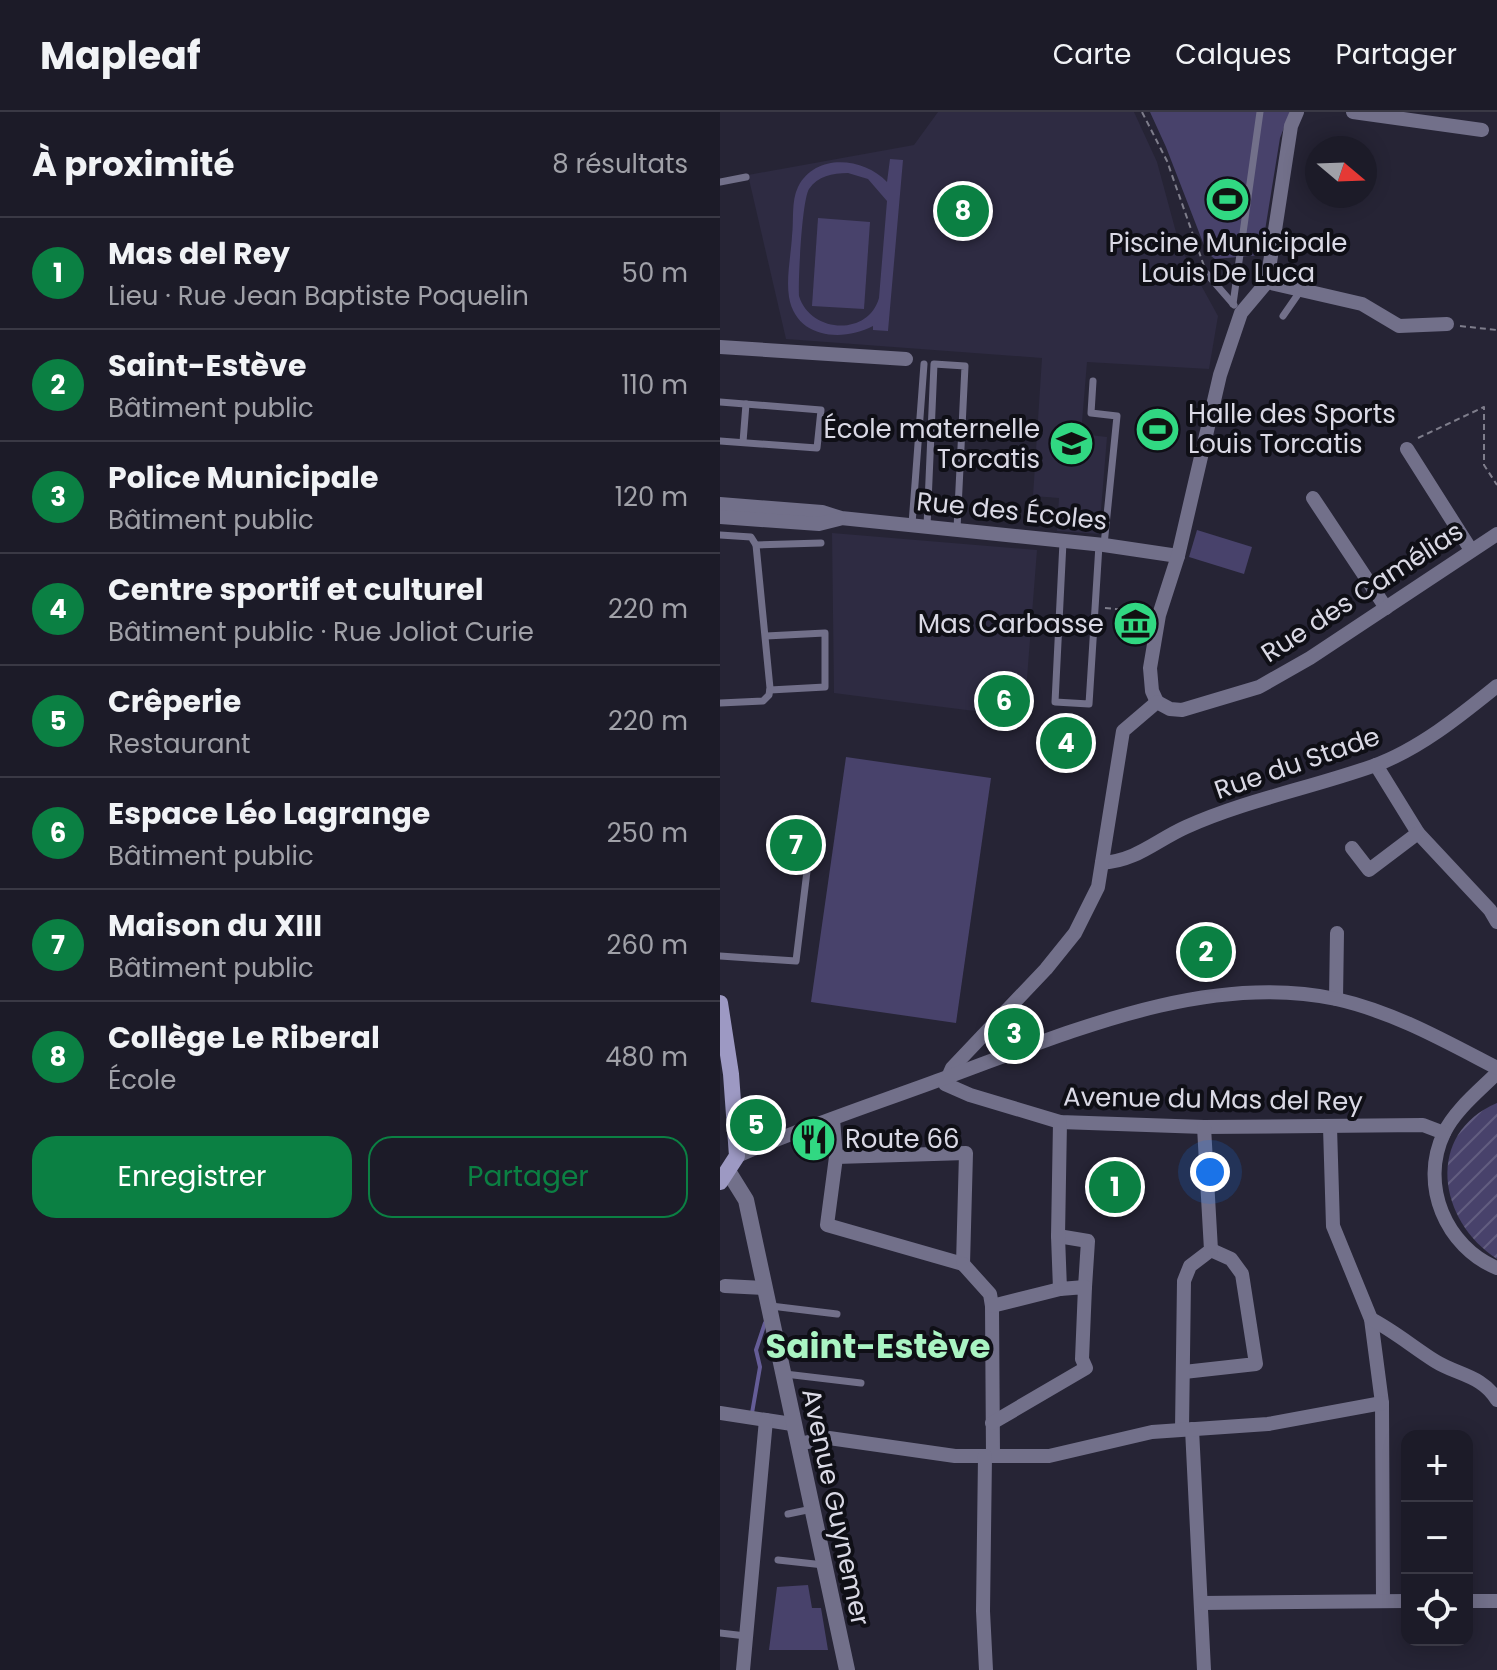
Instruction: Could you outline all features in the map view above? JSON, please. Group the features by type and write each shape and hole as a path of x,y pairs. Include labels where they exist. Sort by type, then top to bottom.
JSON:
{"main road":[{"path":"721,1013 737,1156 723,1174"}],"street":[{"path":"946,1078 1075,933 1098,887 1123,731 1157,702 1152,691 1150,668 1159,615 1178,556 1237,308 1267,282 1291,126 1297,112"},
{"path":"1353,112 1482,130"},
{"path":"1267,282 1362,304 1399,326 1447,324"},
{"path":"720,347 906,359"},
{"path":"1407,449 1471,550"},
{"path":"1313,498 1386,608"},
{"name":"Rue des Écoles","path":"720,504 822,512 841,518 1102,545 1178,556"},
{"name":"Rue des Écoles","path":"720,517 819,524 841,518"},
{"name":"Rue des Camélias","path":"1157,702 1170,709 1182,710 1259,687 1310,658 1497,534"},
{"name":"Rue du Stade","path":"1102,863 1125,861 1186,827 1267,797 1376,765 1423,740 1495,691"},
{"path":"1376,765 1418,833 1490,910 1497,922"},
{"path":"1352,848 1369,870 1418,833"},
{"path":"1336,999 1337,933"},
{"path":"737,1156 1058,1037 1183,1000 1263,994 1336,999 1401,1019 1497,1070 1453,1118 1444,1133 1437,1152 1435,1180 1438,1205 1447,1225 1466,1249 1497,1268"},
{"name":"Avenue du Mas del Rey","path":"946,1078 945,1084 970,1095 1060,1122 1204,1127 1423,1125 1444,1133"},
{"path":"833,1119 836,1157 827,1225 963,1264 990,1294 992,1423 983,1611 986,1670"},
{"path":"1060,1122 1060,1289"},
{"path":"1204,1127 1211,1250"},
{"path":"1330,1127 1333,1226 1371,1319 1382,1403 1383,1601"},
{"path":"836,1157 966,1153 963,1264"},
{"name":"Avenue Guynemer","path":"723,1174 746,1200 845,1670"},
{"path":"992,1423 1086,1368 1082,1359 1088,1241 1058,1236"},
{"path":"1204,1670 1202,1603 1184,1372 1184,1281 1190,1266 1211,1250"},
{"path":"1184,1372 1256,1364 1242,1274 1231,1259 1211,1250"},
{"path":"725,1286 764,1288"},
{"path":"992,1306 1060,1289 1085,1287"},
{"path":"1371,1319 1394,1331 1436,1362 1476,1378 1497,1400"},
{"path":"798,1444 829,1438 955,1456 1049,1456 1152,1432 1268,1424 1382,1403"},
{"path":"720,1413 792,1424"},
{"path":"743,1670 766,1420"},
{"path":"1202,1603 1401,1601"},
{"path":"1473,1601 1497,1601"}],"lane":[{"path":"1237,308 1260,112"},
{"path":"720,182 746,177"},
{"path":"1207,274 1237,308"},
{"path":"1283,316 1301,290"},
{"path":"920,525 924,364"},
{"path":"920,525 934,364 965,366 957,529"},
{"path":"1063,542 1055,702 1089,704 1095,608 1117,416 1091,413 1093,381"},
{"path":"720,402 821,410 817,448 720,441"},
{"path":"743,442 746,404"},
{"path":"720,703 763,701 770,690 756,545 751,537 755,519"},
{"path":"720,535 751,537"},
{"path":"756,545 821,543"},
{"path":"766,636 825,633 825,687 770,690"},
{"path":"720,956 796,961 808,863 804,859 777,854 774,846"},
{"path":"768,1306 837,1314"},
{"path":"782,1374 861,1383"},
{"path":"788,1514 812,1509"},
{"path":"778,1560 824,1565"},
{"path":"720,1633 746,1635"}],"path":[{"path":"1142,112 1167,161 1207,274"},
{"path":"1447,324 1497,330"},
{"path":"1407,449 1407,443 1484,407 1484,465 1497,485"},
{"path":"1095,608 1159,615"}],"shaded area":[{"path":"938,112 1134,112 1157,162 1180,247 1218,316 1209,369 1087,362 1081,434 1107,437 1099,534 1057,531 1059,498 1033,496 1042,358 786,339 748,175 914,145"},
{"name":"Piscine Municipale Louis De Luca","path":"1150,112 1290,112 1280,138 1261,255 1215,259 1207,253"},
{"path":"890,159 903,160 888,331 873,330 873,326 835,335 811,329 793,311 788,290 798,187 816,168 841,162 866,168 887,182","holes":["848,173 868,179 887,201 879,298 873,311 863,319 839,326 826,323 805,308 799,296 804,208 809,189 821,178 831,175"]},
{"path":"818,218 870,222 864,309 812,306"},
{"path":"1197,530 1252,547 1244,574 1189,557"},
{"path":"832,533 1037,550 1026,691 992,689 982,712 834,693"},
{"path":"846,757 991,778 956,1023 811,1002"},
{"path":"1497,1103 1497,1259 1477,1243 1462,1223 1452,1201 1448,1178 1449,1156 1458,1135 1474,1117"},
{"path":"808,1585 812,1608 821,1608 828,1650 769,1650 777,1587"}],"waterway":[{"path":"752,1413 760,1367 756,1350 765,1323"}],"place":[{"name":"Piscine Municipale Louis De Luca","path":"1228,200"},
{"name":"Collège Le Riberal","path":"963,211"},
{"name":"Halle des Sports Louis Torcatis","path":"1157,429"},
{"name":"École maternelle Torcatis","path":"1071,444"},
{"name":"Mas Carbasse","path":"1135,624"},
{"name":"Espace Léo Lagrange","path":"1004,701"},
{"name":"Centre sportif et culturel","path":"1066,743"},
{"name":"Maison du XIII","path":"796,845"},
{"name":"Saint-Estève","path":"1206,952"},
{"name":"Police Municipale","path":"1014,1034"},
{"name":"Crêperie","path":"756,1125"},
{"name":"Route 66","path":"814,1139"},
{"name":"Mas del Rey","path":"1115,1187"}],"district":[{"name":"Saint-Estève","path":"878,1346"}]}
